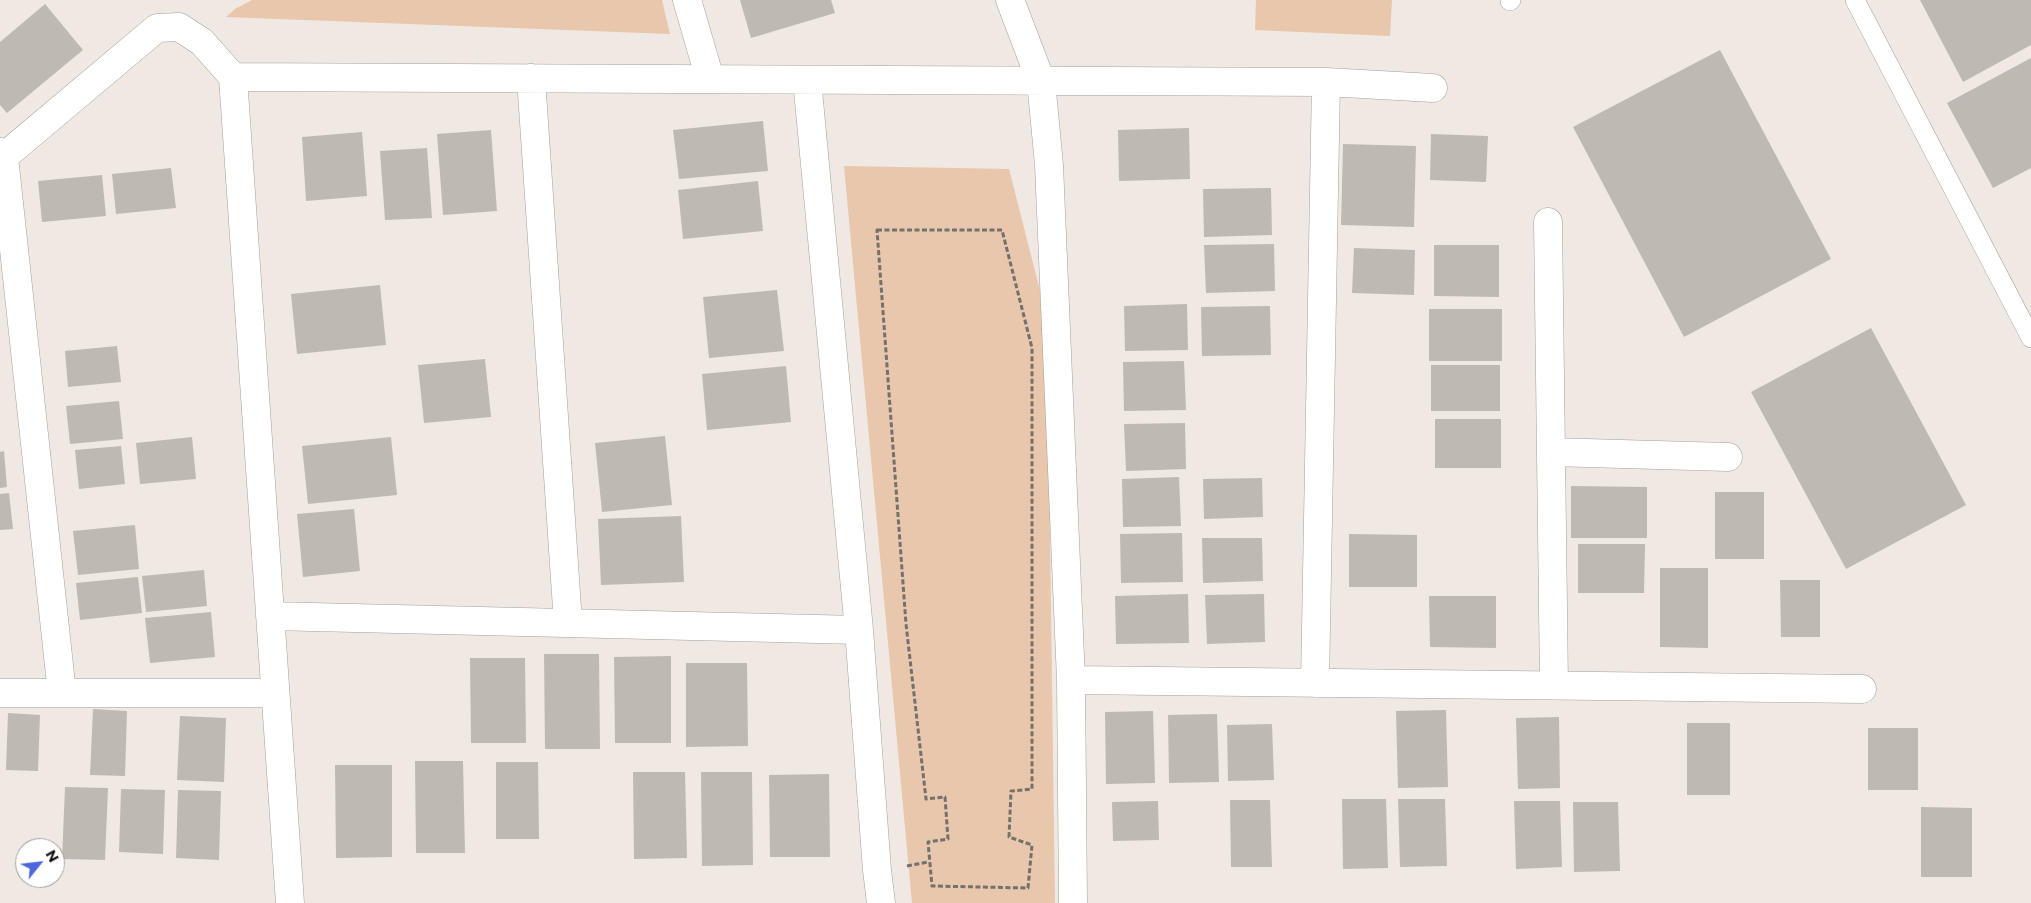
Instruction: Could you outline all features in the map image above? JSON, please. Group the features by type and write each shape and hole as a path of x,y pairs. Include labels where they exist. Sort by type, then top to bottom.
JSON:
{"street":[{"path":"687,0 710,79"},
{"path":"1010,0 1041,81 1050,165 1071,680 1073,903"},
{"path":"62,693 1,157 157,28 179,27 202,42 234,77 290,903"},
{"path":"234,77 1326,82 1433,88"},
{"path":"532,78 568,623"},
{"path":"807,80 859,630 881,903"},
{"path":"1315,682 1326,82"},
{"path":"1548,222 1554,685"},
{"path":"1551,452 1728,457"},
{"path":"270,616 859,630"},
{"path":"1071,680 1862,688"},
{"path":"0,693 275,693"}],"lane":[{"path":"1856,0 2031,338"}],"path":[{"path":"877,230 1002,230 1032,348 1032,789 1011,791 1009,837 1032,845 1028,888 932,886 928,842 948,839 945,797 926,799 906,624 877,230"}],"shaded area":[{"path":"252,0 662,0 670,34 226,17 235,9"},
{"path":"1256,0 1392,0 1390,36 1255,30"},
{"path":"844,166 1009,169 1047,318 1055,903 912,903"}],"building":[{"path":"740,0 831,0 835,13 751,38"},
{"path":"1920,0 2031,0 2031,45 1963,82"},
{"path":"45,4 83,50 7,113 0,105 0,42"},
{"path":"1720,50 1831,259 1684,337 1573,127"},
{"path":"2031,58 2031,168 1993,188 1947,103"},
{"path":"763,121 768,171 679,179 673,130"},
{"path":"1189,128 1190,179 1119,181 1118,130"},
{"path":"491,130 497,211 443,215 437,134"},
{"path":"362,132 367,196 306,201 302,137"},
{"path":"1431,134 1488,136 1486,182 1430,180"},
{"path":"1343,144 1416,146 1414,227 1341,225"},
{"path":"427,148 432,218 385,220 380,151"},
{"path":"171,168 176,208 116,214 112,174"},
{"path":"102,175 106,216 42,222 38,181"},
{"path":"758,181 763,231 683,239 678,190"},
{"path":"1271,188 1272,235 1204,237 1203,189"},
{"path":"1274,244 1275,291 1206,293 1204,245"},
{"path":"1434,245 1499,245 1499,297 1434,296"},
{"path":"1354,248 1415,250 1414,295 1352,293"},
{"path":"380,285 386,345 297,354 291,294"},
{"path":"777,290 784,351 709,358 703,297"},
{"path":"1187,304 1188,350 1125,351 1124,306"},
{"path":"1270,306 1271,355 1202,356 1201,307"},
{"path":"1429,309 1502,309 1502,361 1429,361"},
{"path":"1871,328 1966,505 1846,569 1751,392"},
{"path":"117,346 121,382 68,387 65,351"},
{"path":"485,359 491,417 424,423 418,365"},
{"path":"1184,361 1186,410 1124,411 1123,362"},
{"path":"1431,365 1500,365 1500,411 1431,411"},
{"path":"786,366 791,422 707,430 702,374"},
{"path":"119,401 123,439 70,444 66,406"},
{"path":"1435,419 1501,419 1501,468 1435,468"},
{"path":"1185,423 1186,469 1126,471 1124,424"},
{"path":"665,436 672,505 602,512 595,443"},
{"path":"192,437 196,479 140,484 136,443"},
{"path":"391,437 397,495 308,504 302,446"},
{"path":"121,446 125,484 79,489 75,450"},
{"path":"4,451 7,487 0,488 0,452"},
{"path":"1179,477 1181,526 1123,527 1122,479"},
{"path":"1262,478 1263,517 1204,519 1203,479"},
{"path":"1571,486 1647,487 1647,538 1571,538"},
{"path":"1715,492 1764,492 1764,559 1715,559"},
{"path":"9,493 13,529 0,530 0,494"},
{"path":"354,509 360,571 303,577 297,514"},
{"path":"681,516 684,582 601,585 598,519"},
{"path":"135,525 139,569 78,575 73,531"},
{"path":"1182,533 1183,582 1121,583 1120,534"},
{"path":"1349,534 1417,535 1417,587 1349,587"},
{"path":"1202,538 1262,538 1263,581 1203,583"},
{"path":"1578,544 1645,544 1644,593 1578,593"},
{"path":"1660,568 1708,568 1708,648 1660,647"},
{"path":"204,570 207,606 146,612 142,576"},
{"path":"138,577 142,613 80,620 76,583"},
{"path":"1780,580 1820,580 1820,637 1781,637"},
{"path":"1188,594 1189,643 1116,644 1115,596"},
{"path":"1264,594 1265,642 1207,644 1205,595"},
{"path":"1429,596 1496,596 1496,648 1430,647"},
{"path":"211,612 215,657 150,663 145,618"},
{"path":"544,654 599,654 600,749 545,749"},
{"path":"671,656 671,743 615,743 614,657"},
{"path":"470,658 525,658 526,743 471,743"},
{"path":"686,663 747,663 748,746 686,747"},
{"path":"93,709 127,711 125,776 90,775"},
{"path":"1446,710 1448,787 1398,788 1396,711"},
{"path":"1153,711 1155,783 1106,784 1105,712"},
{"path":"8,713 40,715 38,771 6,770"},
{"path":"1217,714 1219,782 1169,783 1168,715"},
{"path":"180,716 226,718 224,782 177,780"},
{"path":"1559,717 1560,788 1518,789 1516,718"},
{"path":"1687,723 1730,723 1730,795 1687,795"},
{"path":"1272,724 1274,780 1228,781 1227,725"},
{"path":"1868,728 1918,728 1918,790 1868,790"},
{"path":"415,761 463,761 465,853 416,853"},
{"path":"496,762 538,762 539,839 496,839"},
{"path":"335,765 392,765 392,857 336,858"},
{"path":"633,772 685,772 687,858 634,859"},
{"path":"701,772 752,772 753,865 702,866"},
{"path":"829,774 830,857 770,857 769,775"},
{"path":"65,787 108,788 105,860 65,859 65,838 63,838"},
{"path":"121,789 165,790 163,854 119,852"},
{"path":"178,790 221,791 219,860 176,858"},
{"path":"1342,799 1386,799 1388,868 1343,869"},
{"path":"1398,799 1445,799 1447,866 1400,867"},
{"path":"1230,800 1270,800 1272,867 1231,867"},
{"path":"1158,801 1159,840 1113,841 1112,802"},
{"path":"1514,801 1560,801 1562,867 1516,869"},
{"path":"1573,802 1618,802 1620,871 1574,872"},
{"path":"1921,807 1972,808 1972,877 1921,877"}]}
